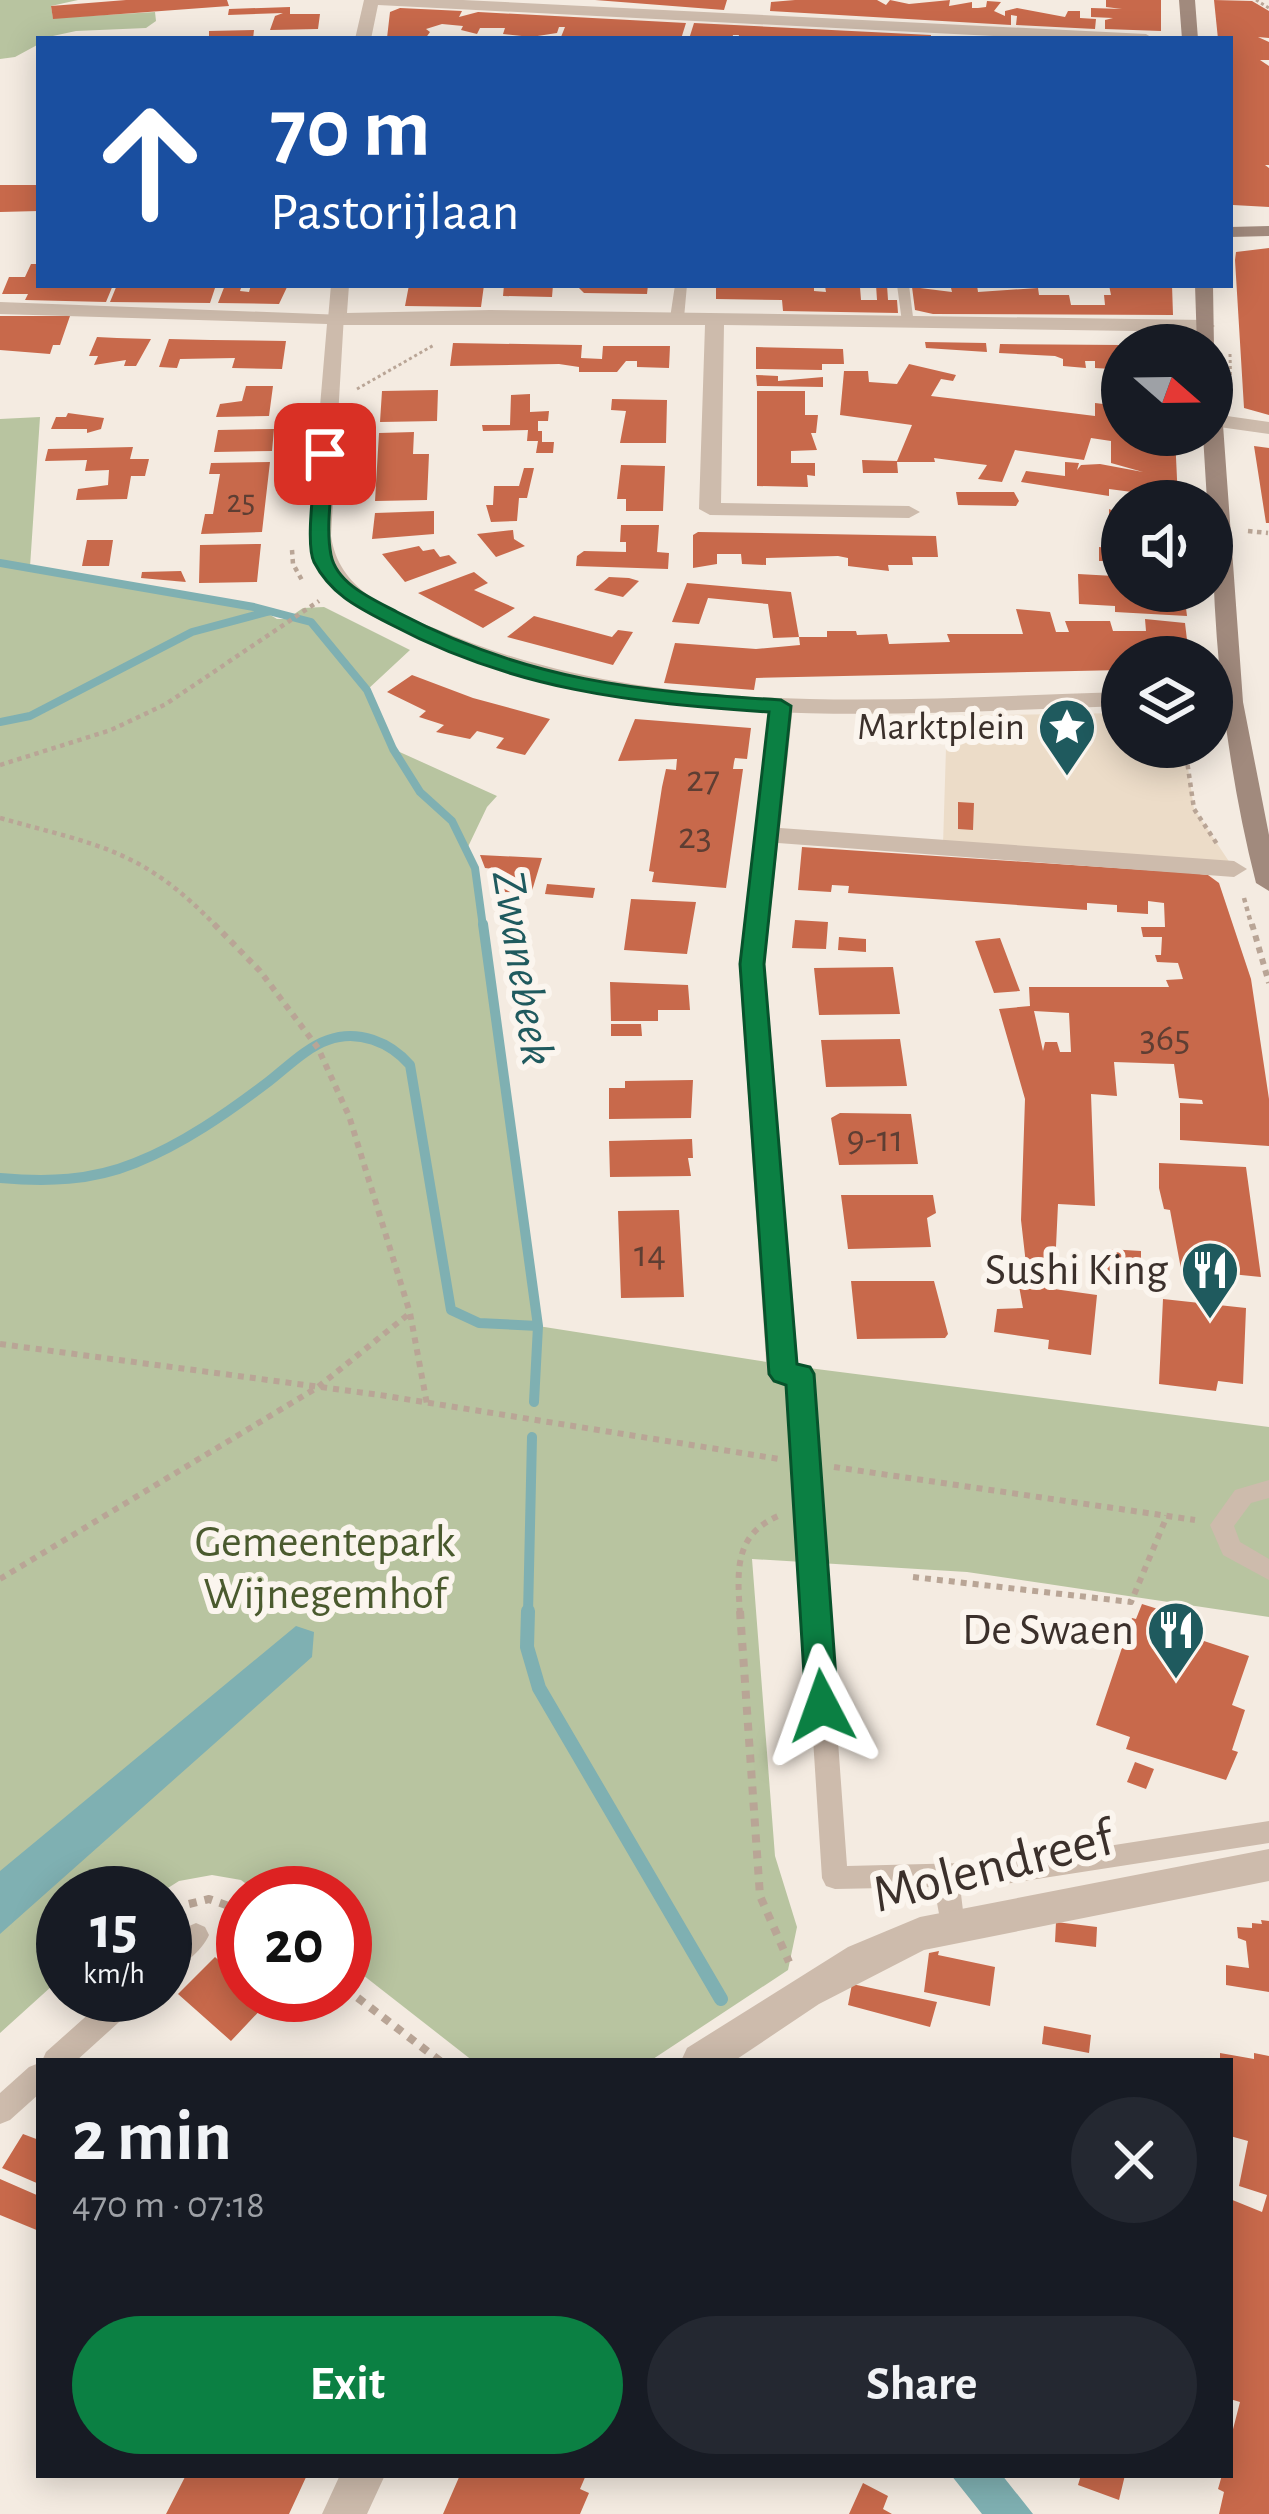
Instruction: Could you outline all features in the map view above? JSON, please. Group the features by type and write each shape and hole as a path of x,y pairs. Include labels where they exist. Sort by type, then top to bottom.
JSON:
{"main road":[{"path":"1187,0 1190,36"},
{"path":"1233,232 1269,230"},
{"path":"1204,288 1206,324"},
{"path":"1214,456 1219,636"},
{"path":"1233,747 1269,883"}],"street":[{"path":"364,36 372,0 1084,36"},
{"path":"751,20 754,0"},
{"path":"687,36 692,17"},
{"path":"340,288 321,558 342,588 455,650 522,674 619,694 781,706 1101,699"},
{"path":"0,308 91,309 158,317 677,318 1101,330"},
{"path":"715,319 710,509 909,512"},
{"path":"1233,423 1269,428"},
{"path":"781,706 752,964 784,1374"},
{"path":"768,835 1234,869"},
{"name":"Molendreef","path":"706,2058 805,1992 885,1948 952,1927 1269,1864"},
{"path":"344,2514 362,2478"}],"lane":[{"path":"677,318 681,288"},
{"path":"903,288 909,322"},
{"path":"784,1374 800,1374 793,1467 835,1878 1006,1874 1269,1832"},
{"path":"1269,1489 1243,1496 1222,1525 1231,1548 1269,1571"},
{"path":"946,1875 952,1927"},
{"path":"192,1938 196,1934"},
{"path":"59,2058 99,2022"},
{"path":"0,2111 36,2079"}],"path":[{"path":"1256,0 1269,8"},
{"path":"356,368 353,391 440,341"},
{"path":"0,765 111,730 166,704 314,604"},
{"path":"1188,768 1194,809 1234,869 1269,983"},
{"path":"0,818 126,853 178,886 260,970 316,1046 368,1167 410,1313 427,1404"},
{"path":"0,1580 318,1387 410,1313"},
{"path":"0,1344 380,1395 793,1467 1222,1525"},
{"path":"787,1495 787,1513 755,1527 740,1546 737,1566 760,1896 805,1992"},
{"path":"913,1577 1131,1602 1167,1516"},
{"path":"372,2009 436,2058"}],"green space":[{"path":"0,0 78,0 51,6 53,18 155,12 156,21 146,28 36,36 36,46 0,59"},
{"name":"Gemeentepark Wijnegemhof","path":"40,417 30,567 253,605 277,619 287,619 303,608 324,607 410,650 367,690 393,749 497,796 466,851 475,868 538,1326 793,1366 1269,1427 1269,1617 967,1572 752,1559 775,1856 797,1927 788,1970 655,2058 469,2058 372,1982 372,1866 216,1866 216,1876 192,1879 192,1866 36,1866 36,2000 0,2033 0,419"}],"shaded area":[{"name":"Marktplein","path":"1101,713 1101,768 1188,768 1194,809 1234,869 943,845 947,716"}],"water":[{"path":"296,1626 314,1632 312,1657 77,1866 36,1866 36,1902 0,1934 0,1871"},
{"path":"953,2478 1004,2478 1033,2514 982,2514"}],"building":[{"path":"227,0 229,6 53,19 51,6"},
{"path":"595,0 727,0 724,10"},
{"path":"877,0 886,5 890,0 909,4 950,0 949,6 972,2 972,8 986,7 987,1 1001,2 994,11 1005,16 1005,11 1017,8 1065,17 1068,11 1080,11 1080,18 1096,19 1095,29 1016,25 1017,16 1011,15 1011,25 770,11 771,2"},
{"path":"1106,0 1161,0 1161,31 1105,29 1105,20 1113,18 1091,17 1091,8 1122,9 1106,7"},
{"path":"1214,0 1252,1 1269,11 1269,38 1258,37 1269,42 1269,60 1260,60 1269,66 1269,165 1265,165 1269,168 1269,207 1233,205 1233,36 1218,36"},
{"path":"290,7 290,14 320,14 318,29 270,30 275,16 283,13 228,15 229,9"},
{"path":"400,8 462,11 459,17 478,12 686,23 682,36 561,36 565,27 538,36 503,34 505,28 480,28 477,34 461,30 463,26 442,24 426,29 427,36 387,36 390,12"},
{"path":"694,23 931,35 931,36 690,36"},
{"path":"254,30 253,36 209,36 209,31"},
{"path":"0,185 36,185 36,211 0,212"},
{"path":"1269,248 1269,415 1244,408 1235,260 1236,252"},
{"path":"31,264 36,264 36,288 112,288 106,302 25,300 28,294 2,294 9,277 25,277"},
{"path":"116,288 215,288 210,303 110,302"},
{"path":"224,288 249,292 250,288 287,288 279,304 218,303"},
{"path":"408,288 484,288 481,307 405,306"},
{"path":"504,288 553,288 552,297 503,296"},
{"path":"579,288 648,288 647,294 584,293"},
{"path":"716,288 826,292 825,288 860,288 861,300 877,300 876,288 887,288 888,300 897,300 898,313 783,311 782,300 716,299"},
{"path":"912,288 952,292 951,288 977,288 978,292 1038,288 1039,295 1069,295 1071,305 1105,305 1110,288 1172,288 1173,315 933,314 915,310"},
{"path":"0,316 70,316 60,345 53,345 50,354 0,350"},
{"path":"97,337 151,339 136,366 124,366 126,360 94,365 98,356 89,356"},
{"path":"169,339 286,341 282,369 232,368 235,358 180,359 177,368 159,367"},
{"path":"925,342 986,343 987,352 926,348"},
{"path":"453,343 582,345 581,358 602,359 603,346 670,346 669,368 637,367 637,361 626,361 617,372 579,372 579,367 559,364 450,366"},
{"path":"1000,344 1101,345 1101,368 1095,368 1095,361 1085,361 1086,368 1063,366 1063,359 1055,356 999,353"},
{"path":"756,347 843,349 844,364 822,364 822,370 756,369"},
{"path":"909,364 956,375 953,381 941,379 931,396 1095,416 1095,403 1101,404 1101,440 1091,438 1084,460 1015,450 1002,482 978,479 987,465 934,458 935,462 897,462 898,473 863,473 862,460 897,461 912,425 840,415 844,371 868,371 869,382 897,384"},
{"path":"756,375 778,376 778,381 823,377 823,387 757,386"},
{"path":"246,386 273,386 269,416 216,417 220,404 242,401"},
{"path":"438,390 437,421 380,422 382,391"},
{"path":"757,391 805,391 805,415 818,415 816,433 811,433 817,450 791,451 791,463 815,463 815,476 807,475 808,487 757,486"},
{"path":"530,394 530,412 549,411 548,421 538,421 538,431 542,431 542,442 554,442 553,453 536,453 538,441 527,441 528,430 483,431 482,425 510,425 511,395"},
{"path":"612,399 667,400 666,443 620,443 626,411 611,410"},
{"path":"68,413 104,418 101,429 87,433 87,429 51,429 56,417"},
{"path":"274,429 272,451 214,452 218,430"},
{"path":"414,432 413,454 429,454 427,500 375,501 379,433"},
{"path":"1254,446 1269,448 1269,523 1266,523"},
{"path":"133,447 130,459 149,459 145,476 131,476 127,499 76,500 78,489 108,485 109,470 85,471 87,460 45,461 48,449"},
{"path":"1111,456 1176,456 1177,480 1101,480 1101,495 1021,482 1026,471 1065,476 1065,462 1079,463 1077,470 1081,465 1100,464 1143,472 1111,463"},
{"path":"270,462 262,532 201,534 205,514 213,514 220,474 209,474 211,463"},
{"path":"621,465 665,466 663,511 626,511 626,499 617,499"},
{"path":"524,468 534,468 527,498 519,498 517,521 491,522 486,505 493,505 494,486 519,486"},
{"path":"956,492 1014,492 1019,501 1016,506 958,505"},
{"path":"434,511 434,534 372,539 375,513"},
{"path":"621,525 659,525 657,552 669,553 668,569 576,566 577,556 584,551 626,552 626,542 620,542"},
{"path":"513,530 514,539 525,546 496,557 477,534"},
{"path":"693,535 936,536 938,557 912,557 913,565 888,565 889,571 848,566 848,558 838,556 766,558 766,565 742,564 741,554 717,554 717,564 693,568"},
{"path":"87,540 113,540 109,566 82,566"},
{"path":"261,544 257,582 199,583 200,545"},
{"path":"419,546 423,551 434,549 440,557 449,555 457,563 405,582 382,554"},
{"path":"181,571 186,582 141,578 142,572"},
{"path":"474,572 488,583 474,590 515,608 483,628 418,593"},
{"path":"1078,574 1101,575 1101,605 1079,604"},
{"path":"609,577 639,581 623,597 594,590"},
{"path":"687,583 791,592 799,637 773,638 768,604 708,598 699,624 672,622"},
{"path":"1016,609 1050,612 1056,632 1069,632 1065,621 1110,621 1113,631 1146,631 1145,619 1185,623 1187,636 1101,636 1101,670 756,678 754,690 664,683 675,643 756,649 800,645 799,637 827,637 827,631 887,634 889,644 950,642 947,634 1023,634"},
{"path":"1115,612 1186,612 1187,616"},
{"path":"534,616 612,637 618,630 633,632 613,665 507,637"},
{"path":"412,675 550,719 525,755 496,748 504,738 477,731 470,739 436,732 444,725 419,717 426,711 387,692"},
{"path":"635,719 751,728 747,759 735,758 734,762 733,769 743,769 726,888 652,882 654,872 649,871 662,787 666,769 676,770 677,759 618,761"},
{"path":"958,802 974,803 973,830 958,829"},
{"path":"802,847 1191,873 1208,875 1219,883 1251,979 1269,1099 1269,1146 1180,1140 1180,1103 1203,1104 1202,1100 1179,1098 1174,1064 1114,1062 1117,1096 1091,1094 1095,1206 1058,1204 1054,1289 1097,1295 1091,1355 1048,1349 1049,1340 994,1332 997,1309 1023,1308 1015,1264 1026,1264 1021,1220 1025,1099 999,1009 1030,1006 1029,987 1169,987 1166,980 1183,979 1178,963 1157,962 1162,937 1143,937 1141,927 1165,927 1164,903 1148,901 1148,914 1117,912 1117,905 1087,903 1087,910 848,893 849,886 832,885 831,892 798,890","holes":["1034,1011 1069,1013 1071,1052 1060,1052 1057,1042 1045,1042 1043,1051"]},
{"path":"480,855 542,858 531,894 493,891 494,869 485,868"},
{"path":"547,884 595,888 593,898 545,894"},
{"path":"631,899 696,902 687,954 624,950"},
{"path":"795,920 828,922 826,949 792,948"},
{"path":"839,937 866,939 866,952 838,950"},
{"path":"1000,938 1020,991 994,993 975,941"},
{"path":"893,967 900,1014 819,1015 814,968"},
{"path":"610,982 688,985 690,1010 658,1010 658,1021 611,1021"},
{"path":"611,1024 641,1024 642,1036 611,1036"},
{"path":"900,1039 907,1086 826,1087 821,1040"},
{"path":"693,1080 691,1118 609,1119 609,1088 625,1088 625,1081"},
{"path":"840,1113 911,1114 918,1164 839,1165 831,1118"},
{"path":"692,1139 691,1176 610,1177 609,1141"},
{"path":"1159,1163 1246,1167 1261,1277 1181,1269 1170,1210 1164,1209 1159,1188"},
{"path":"841,1195 933,1195 936,1213 927,1218 931,1247 848,1249"},
{"path":"679,1210 684,1297 621,1298 618,1211"},
{"path":"1108,1249 1141,1251 1141,1274 1107,1271"},
{"path":"851,1281 934,1281 948,1334 945,1338 857,1339"},
{"path":"1163,1299 1246,1308 1243,1384 1218,1381 1216,1391 1159,1384"},
{"name":"De Swaen","path":"1142,1604 1177,1615 1171,1630 1249,1656 1232,1705 1245,1710 1232,1750 1238,1752 1226,1780 1126,1749 1130,1737 1096,1725 1132,1618 1136,1619"},
{"path":"1135,1762 1154,1769 1146,1789 1127,1782"},
{"path":"1261,1920 1269,1921 1269,1992 1226,1985 1226,1965 1249,1968 1246,1941 1238,1938 1237,1927 1252,1928 1252,1923 1262,1924"},
{"path":"1056,1922 1097,1927 1096,1947 1055,1942"},
{"path":"939,1951 938,1955 995,1967 990,2006 924,1992 929,1953"},
{"path":"216,1958 216,2022 249,2022 231,2041 192,2006 192,1980"},
{"path":"852,1984 937,2002 930,2027 848,2005"},
{"path":"1044,2026 1091,2035 1089,2053 1042,2044"},
{"path":"1220,2053 1254,2059 1254,2053 1269,2056 1269,2514 1219,2514 1224,2492 1218,2489 1221,2478 1233,2478 1233,2429 1240,2402 1233,2400 1233,2200 1262,2212 1267,2195 1239,2186 1248,2141 1233,2137 1233,2058 1220,2058"},
{"path":"23,2134 36,2139 36,2183 2,2168"},
{"path":"0,2179 36,2195 36,2230 0,2215"},
{"path":"184,2478 306,2478 289,2514 166,2514"},
{"path":"459,2478 585,2478 580,2489 589,2493 580,2514 443,2514"},
{"path":"1080,2478 1124,2478 1119,2500 1078,2485"},
{"path":"863,2483 888,2496 883,2509 892,2514 849,2514"}],"waterway":[{"name":"Zwanebeek","path":"0,563 254,607 311,622 367,690 393,749 420,792 452,821 475,868 483,927"},
{"path":"0,722 30,716 192,632 267,612"},
{"name":"Zwanebeek","path":"483,924 538,1326"},
{"path":"0,1178 69,1179 135,1163 204,1127 320,1043 351,1036 373,1040 410,1065 451,1310 479,1323 538,1326"},
{"name":"Zwanebeek","path":"534,1402 538,1326"},
{"name":"Zwanebeek","path":"528,1614 532,1437"},
{"name":"Zwanebeek","path":"528,1611 527,1647 539,1688 721,1999"}],"place":[{"name":"Marktplein","path":"1067,778"},
{"name":"Sushi King","path":"1210,1321"},
{"name":"De Swaen","path":"1176,1681"}],"route":[{"path":"325,454 321,558 342,588 358,599 455,650 561,684 664,699 781,706 752,964 784,1374 800,1374 822,1706"}]}
